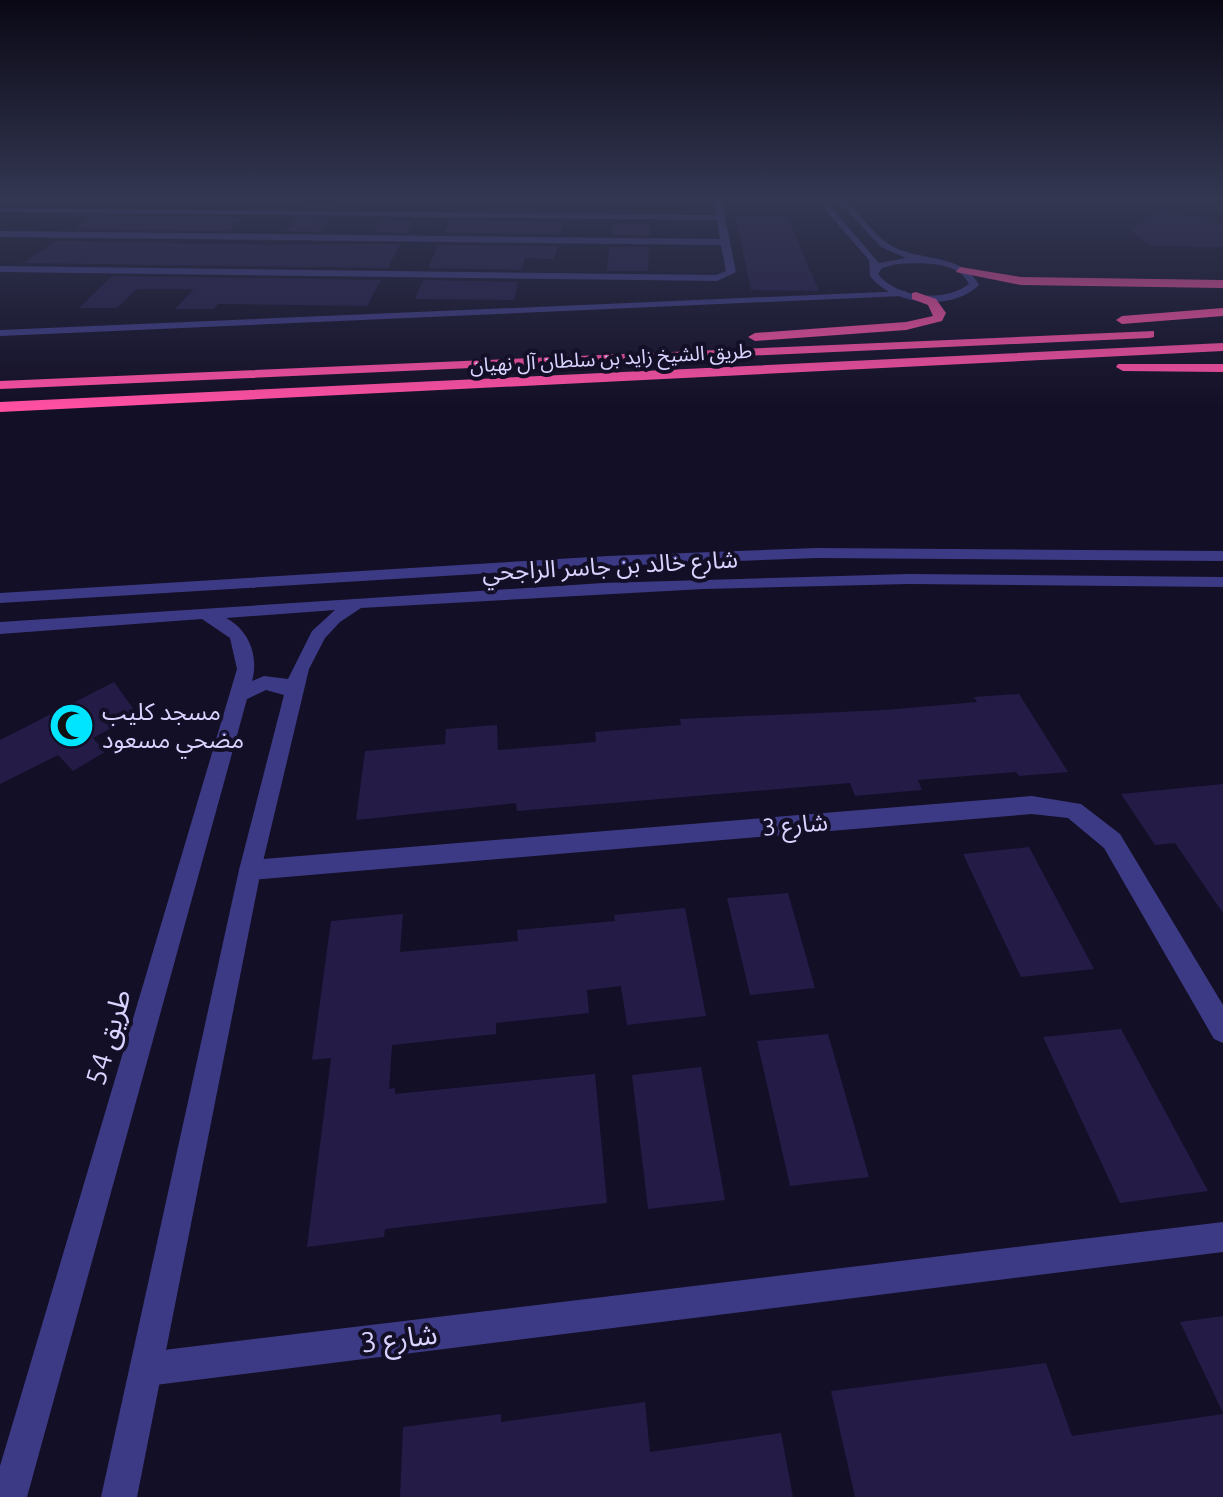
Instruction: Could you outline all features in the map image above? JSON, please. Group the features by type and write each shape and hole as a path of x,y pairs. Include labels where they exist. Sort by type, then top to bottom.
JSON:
{"highway":[{"path":"960,270 1021,281 1223,284"},
{"path":"600,359 693,342 906,326 938,318 940,313 935,305 909,294"},
{"path":"821,350 1223,312"},
{"name":"طريق الشيخ زايد بن سلطان آل نهيان","path":"0,385 1161,333"},
{"name":"طريق الشيخ زايد بن سلطان آل نهيان","path":"0,407 1223,347"},
{"path":"832,367 1223,368"}],"street":[{"path":"307,272 310,268"},
{"path":"0,269 717,278 731,272 730,268"},
{"path":"874,268 885,287 909,294"},
{"path":"843,295 884,268"},
{"path":"0,333 843,295 943,297 969,291 974,282 960,270 951,268"},
{"path":"942,552 937,560 939,567 956,578"},
{"path":"803,581 834,570 829,558 817,553"},
{"name":"شارع خالد بن جاسر الراجحي","path":"0,598 608,561 817,553 1223,556"},
{"name":"شارع خالد بن جاسر الراجحي","path":"0,628 803,581 956,578 1223,582"},
{"path":"119,1497 250,870 293,693 300,669 318,635 334,618 357,605"},
{"name":"طريق 54","path":"9,1497 246,669 241,638 229,625 202,615"},
{"path":"239,695 264,683 288,686 293,693"},
{"name":"شارع 3","path":"250,870 1032,805 1073,810 1112,841 1223,1030"},
{"name":"شارع 3","path":"147,1369 1223,1237"}],"building":[{"path":"428,268 523,268 522,270"},
{"path":"607,268 648,268 648,271 607,271"},
{"path":"747,268 809,268 819,291 751,290"},
{"path":"112,276 381,280 367,306 218,304 214,309 175,309 194,289 137,289 117,308 79,308"},
{"path":"423,280 518,282 514,300 415,299"},
{"name":"مسجد كليب مضحي مسعود","path":"114,682 137,714 93,738 105,752 73,771 58,755 0,784 0,740"},
{"path":"1019,694 1068,772 1019,776 1016,772 918,780 922,790 855,796 850,783 517,811 516,803 356,820 365,751 445,744 446,729 497,725 498,750 596,742 595,732 681,725 680,719 885,710 977,702 974,697"},
{"path":"1223,784 1223,913 1175,843 1155,845 1121,794"},
{"path":"1029,847 1094,969 1021,977 963,854"},
{"path":"788,893 815,988 750,995 727,898"},
{"path":"685,908 706,1016 627,1025 621,986 587,990 589,1013 496,1023 496,1034 392,1045 389,1089 395,1088 395,1094 595,1074 607,1203 385,1229 384,1237 307,1247 331,1058 312,1060 331,921 403,914 400,952 518,941 517,930 615,921 614,915"},
{"path":"1121,1029 1208,1191 1120,1203 1043,1037"},
{"path":"828,1034 869,1177 790,1186 757,1041"},
{"path":"701,1067 725,1200 648,1209 632,1075"},
{"path":"1223,1316 1223,1413 1180,1322"},
{"path":"1046,1363 1072,1436 1223,1414 1223,1497 855,1497 831,1391"},
{"path":"645,1402 650,1452 781,1433 793,1497 400,1497 403,1427 501,1414 501,1422"}],"place":[{"name":"مسجد كليب مضحي مسعود","path":"71,726"}]}
